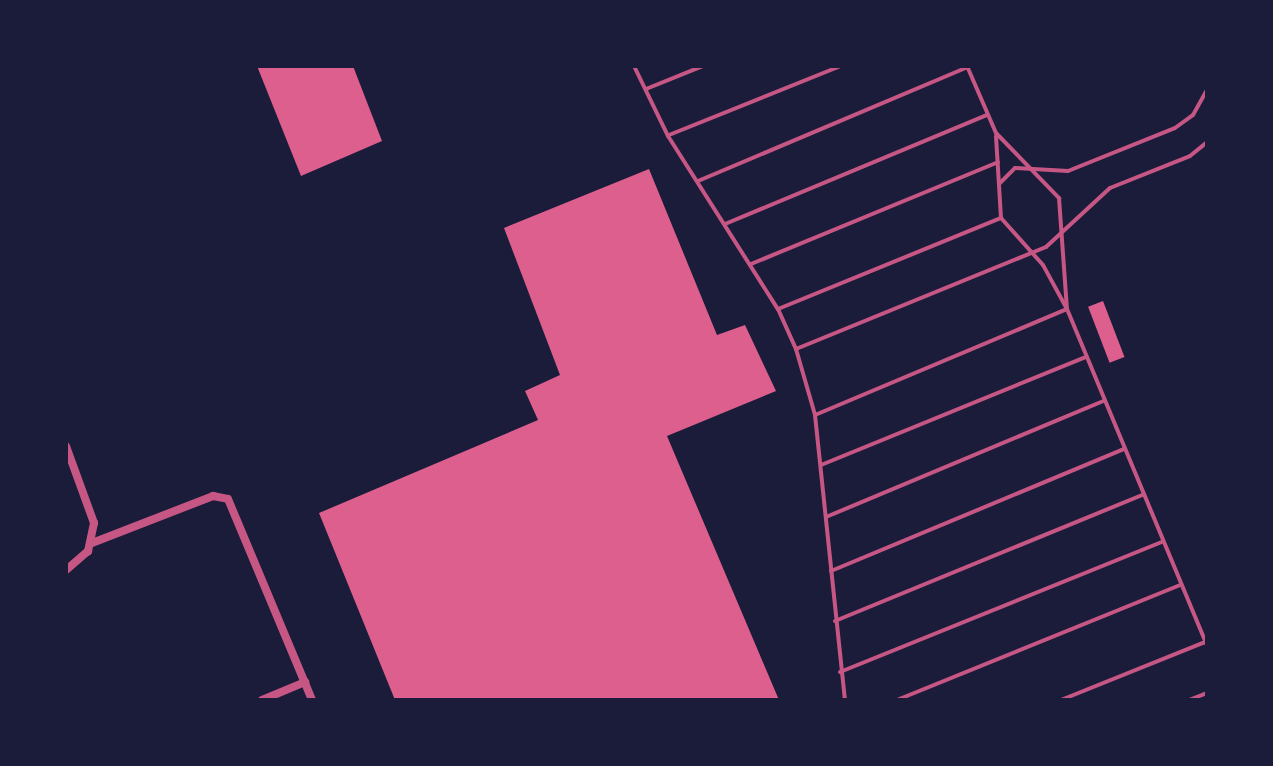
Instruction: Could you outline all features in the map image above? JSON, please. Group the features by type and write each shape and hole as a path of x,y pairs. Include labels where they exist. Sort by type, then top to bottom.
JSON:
{"street":[{"path":"66,446 94,523 92,543"},
{"path":"66,570 92,543 213,496 228,499 312,700"},
{"path":"262,700 305,682"}],"lane":[{"path":"634,66 668,136 751,264 778,309 796,349 815,415 845,700"},
{"path":"646,90 703,66"},
{"path":"668,136 841,66"},
{"path":"698,181 968,66 996,133 1028,168 1052,186 1065,232 1061,261 1067,309"},
{"path":"999,183 1015,168 1068,171 1175,128 1193,115 1207,90"},
{"path":"725,224 987,115"},
{"path":"996,133 1001,218 1043,265 1067,309 1206,644 1061,700"},
{"path":"796,349 1028,250 1046,247 1110,188 1190,156 1207,142"},
{"path":"751,264 998,162"},
{"path":"778,309 1001,218"},
{"path":"815,415 1067,309"},
{"path":"821,465 1085,357"},
{"path":"826,517 1103,401"},
{"path":"831,571 1124,449"},
{"path":"835,621 1144,494"},
{"path":"840,672 1162,542"},
{"path":"897,700 1180,585"},
{"path":"1189,700 1207,693"}],"building":[{"path":"257,66 353,66 382,141 301,176"},
{"path":"649,169 717,335 745,325 776,391 667,436 779,700 395,700 319,513 538,420 525,391 560,375 504,228"},
{"path":"1103,301 1125,357 1110,363 1088,307"}]}
